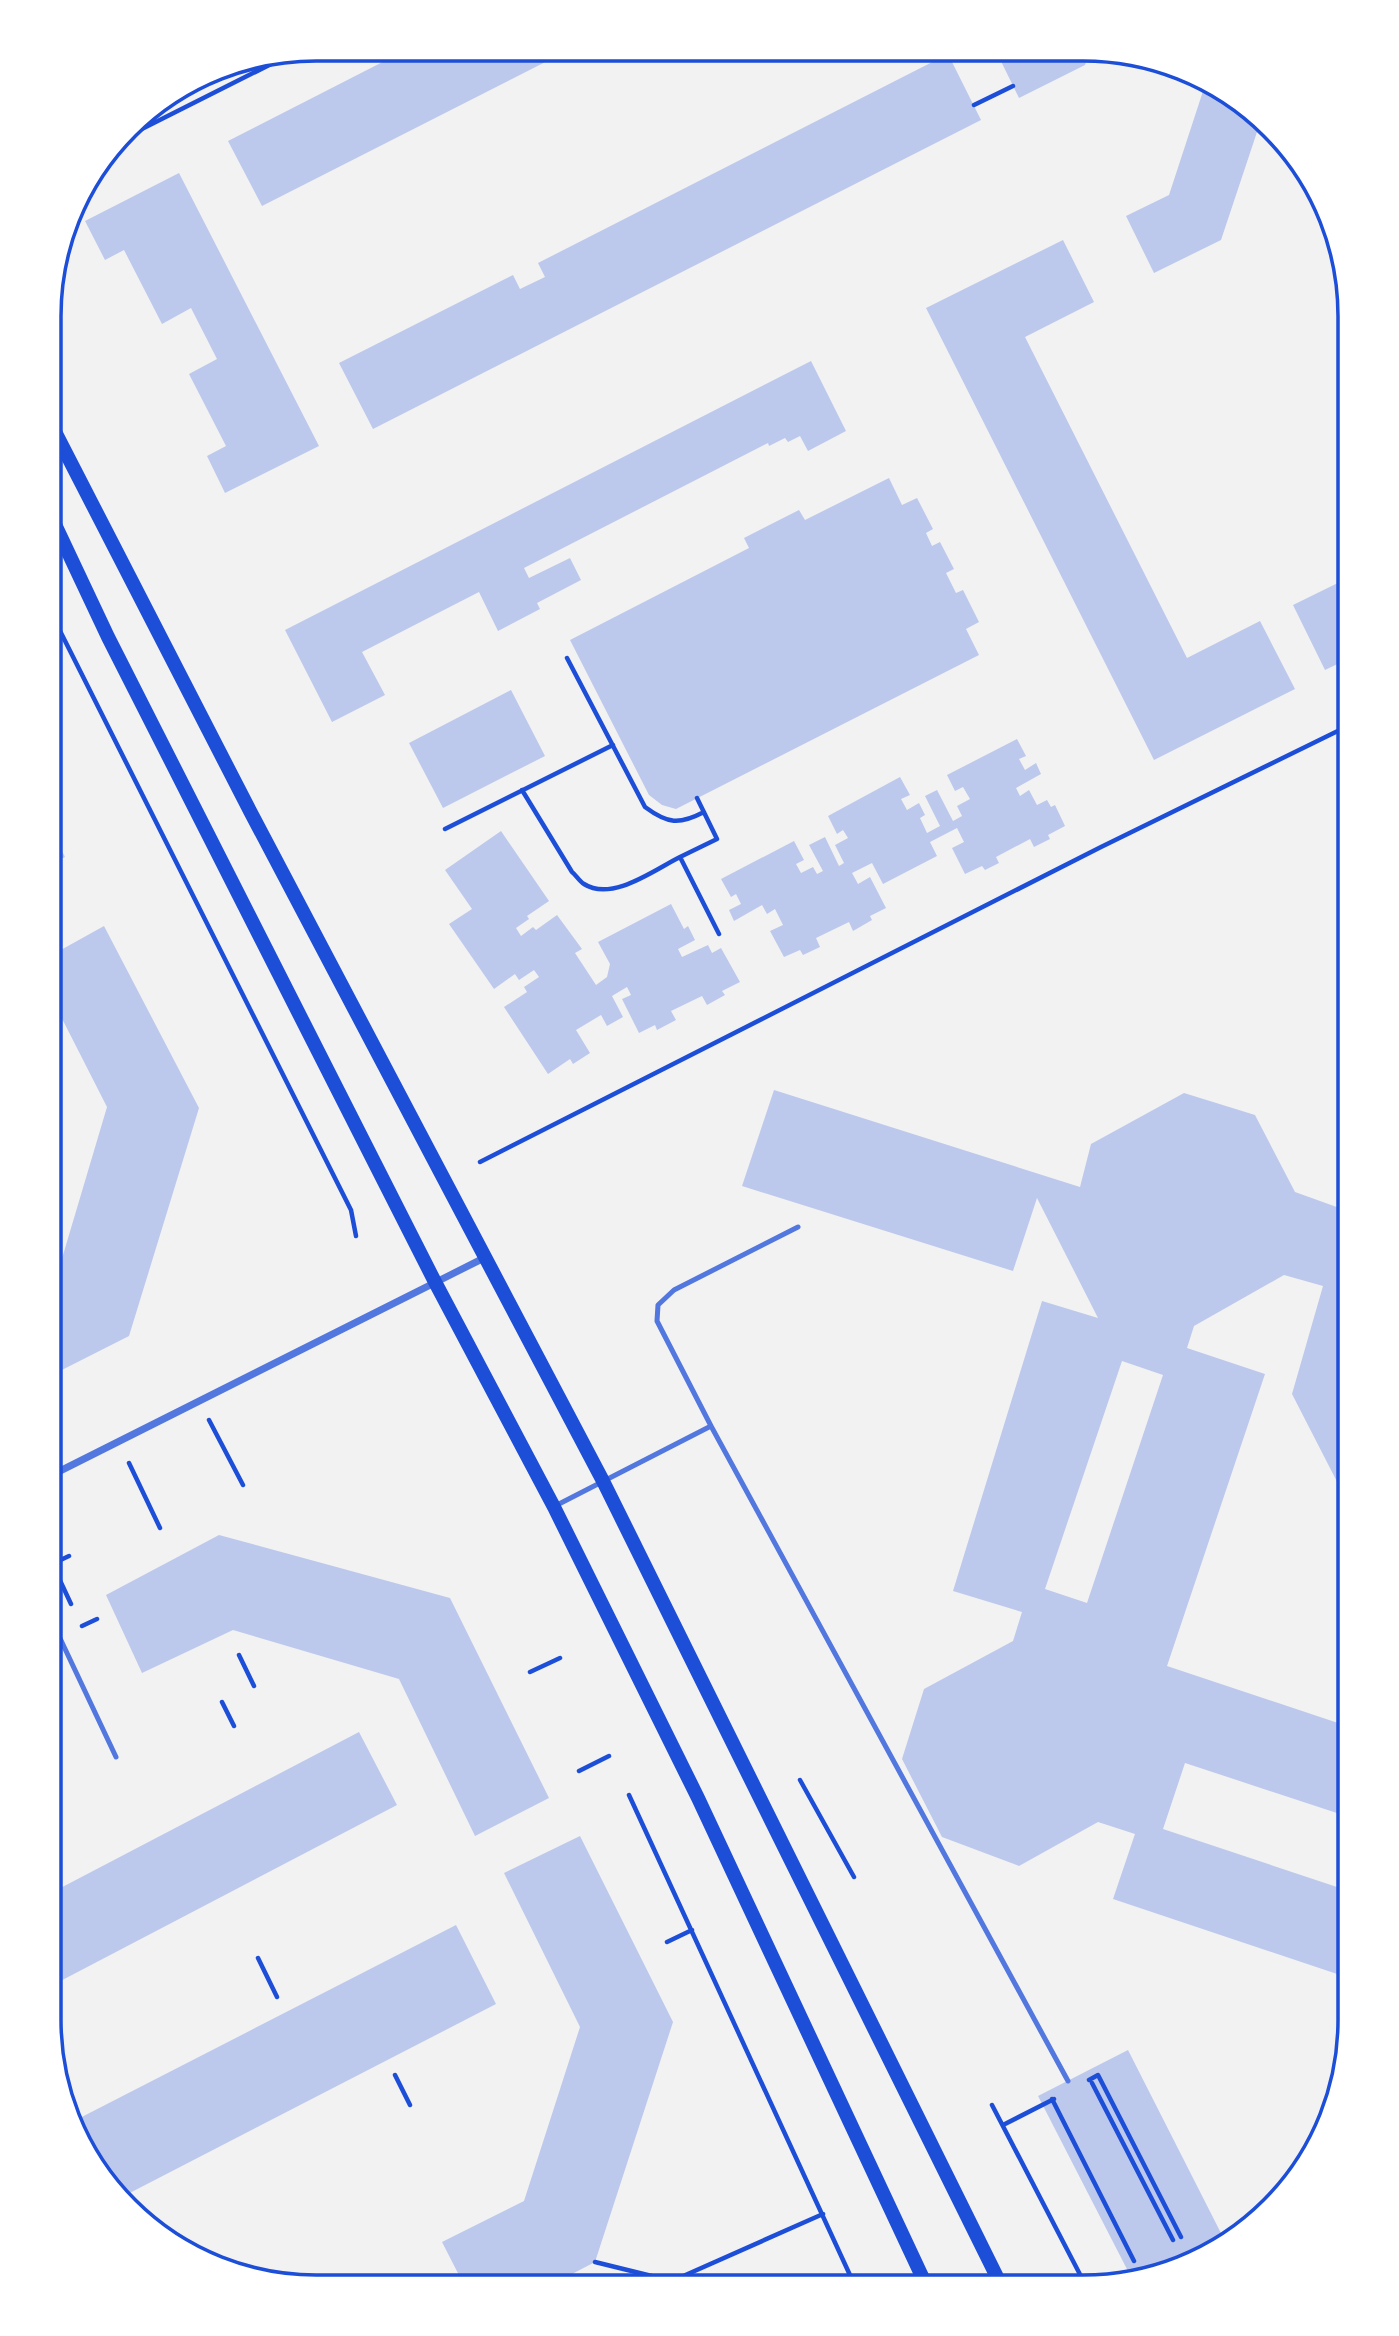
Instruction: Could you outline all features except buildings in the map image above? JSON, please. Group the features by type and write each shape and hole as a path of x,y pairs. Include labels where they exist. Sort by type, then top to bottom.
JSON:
{"main road":[{"path":"61,444 149,617 603,1482 996,2275"},
{"path":"61,537 108,637 435,1282 554,1507 704,1811 921,2275"}],"street":[{"path":"61,1471 484,1258"}],"lane":[{"path":"798,1227 674,1290 658,1305 657,1321 711,1426 1068,2081"},
{"path":"554,1507 636,1462 711,1426"},
{"path":"61,1640 116,1757"}],"path":[{"path":"146,127 267,66"},
{"path":"974,105 1013,86"},
{"path":"61,634 351,1210 356,1236"},
{"path":"566,657 645,807 659,818 676,822 688,820 704,812"},
{"path":"480,1162 1101,847 1338,731"},
{"path":"445,829 613,745"},
{"path":"522,790 572,872 583,883 599,889 617,889 717,839 697,798"},
{"path":"680,857 719,934"},
{"path":"119,1442 160,1528"},
{"path":"224,1450 243,1485"},
{"path":"61,1560 69,1556"},
{"path":"82,1626 97,1619"},
{"path":"239,1656 254,1686"},
{"path":"530,1672 560,1658"},
{"path":"222,1702 234,1726"},
{"path":"579,1771 609,1756"},
{"path":"800,1780 854,1877"},
{"path":"629,1795 850,2275"},
{"path":"667,1942 692,1930"},
{"path":"258,1958 277,1997"},
{"path":"395,2075 410,2105"},
{"path":"1098,2075 1181,2236"},
{"path":"1090,2079 1173,2240"},
{"path":"1003,2125 1052,2099 1134,2261"},
{"path":"992,2105 1080,2275"},
{"path":"686,2275 823,2214"},
{"path":"595,2262 648,2275"}]}
